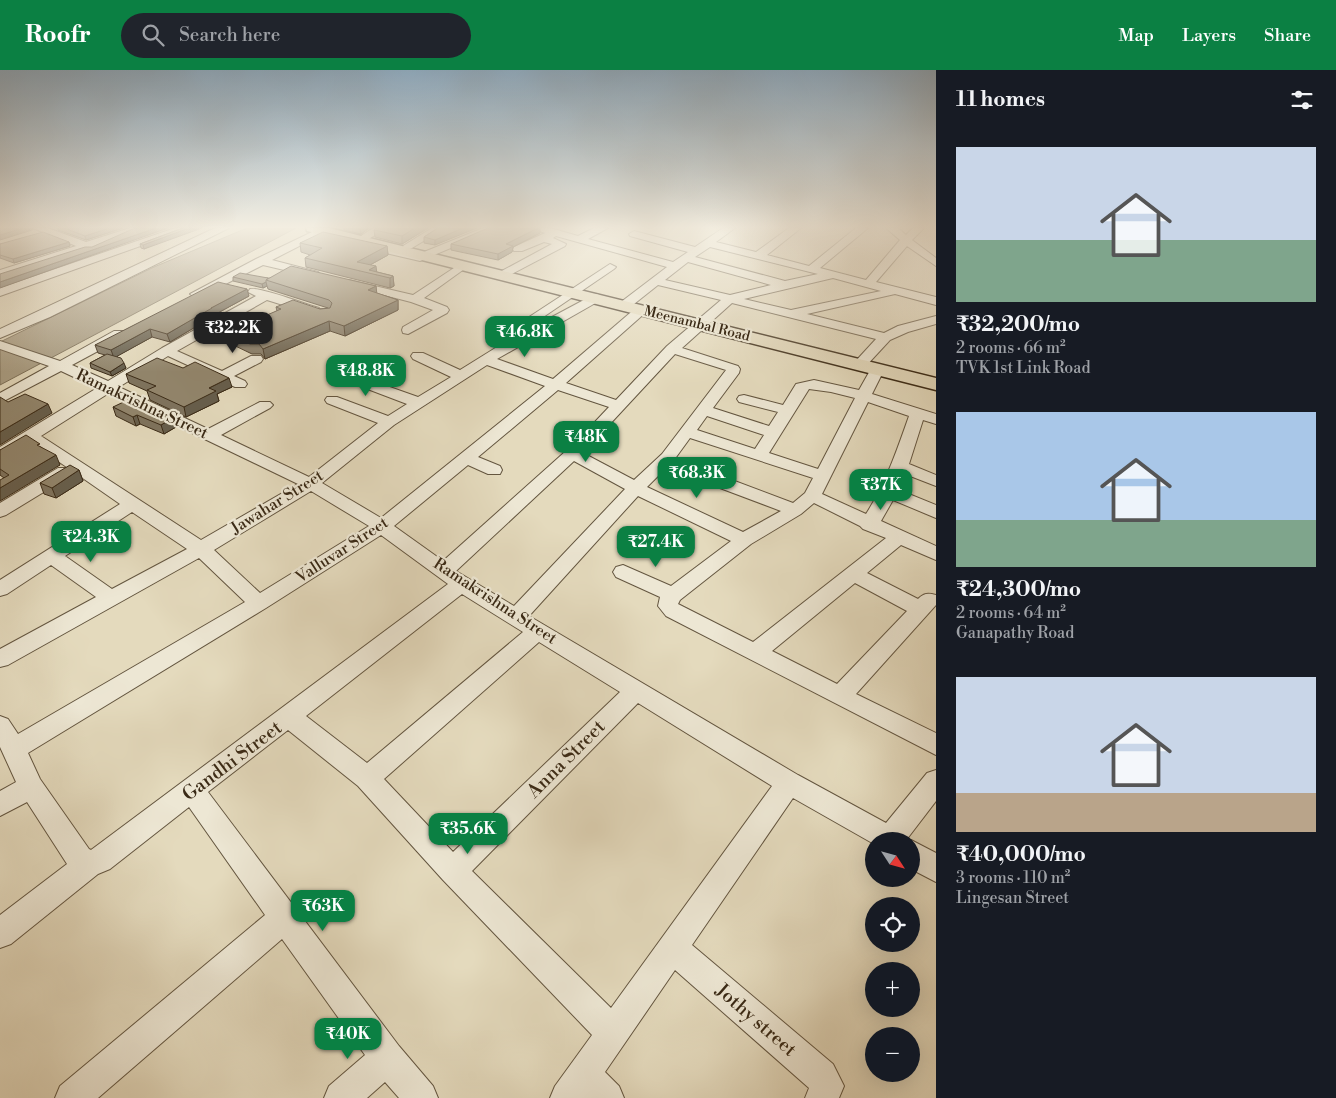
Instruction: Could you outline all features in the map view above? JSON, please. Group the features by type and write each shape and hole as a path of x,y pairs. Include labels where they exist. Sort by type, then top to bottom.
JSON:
{"main road":[{"name":"Meenambal Road","path":"506,276 936,384"}],"street":[{"path":"0,292 48,276"},
{"path":"0,334 46,314 123,276"},
{"path":"183,301 231,276"},
{"path":"321,276 415,299 443,310 408,330"},
{"path":"415,299 448,276"},
{"path":"528,322 596,276"},
{"name":"Valluvar Street","path":"14,749 259,603 382,526 556,383 633,308 662,276"},
{"path":"754,276 784,284"},
{"path":"730,299 784,284 827,276"},
{"path":"837,276 931,300 936,285"},
{"path":"869,283 875,276"},
{"path":"656,281 886,337"},
{"path":"218,283 267,295 326,314"},
{"path":"791,314 896,290"},
{"path":"0,454 167,351 267,295"},
{"name":"Jawahar Street","path":"0,659 201,549 312,484 389,422 485,360 595,298"},
{"name":"Gandhi Street","path":"0,934 90,864 100,860 289,717 453,577 672,349 730,299"},
{"path":"227,318 245,323"},
{"path":"860,364 886,337 903,329 936,320"},
{"path":"0,399 130,329"},
{"name":"Ramakrishna Street","path":"0,345 59,366 108,387 312,484 382,526 453,577 516,617 789,783 877,832"},
{"path":"516,617 636,488 668,457 718,394 733,369 672,349"},
{"path":"167,351 240,384"},
{"path":"418,356 461,376"},
{"path":"222,376 256,359"},
{"path":"485,360 619,406"},
{"path":"877,370 812,496 795,510 744,540 673,595 668,602 668,606 673,611 936,745"},
{"path":"362,382 419,403"},
{"path":"760,454 801,387 808,385 816,385 862,397 936,419"},
{"path":"744,398 786,410"},
{"path":"332,400 389,422"},
{"path":"209,435 265,405"},
{"path":"705,410 772,432"},
{"path":"869,525 889,492 900,466 917,414"},
{"path":"687,432 760,454 822,476"},
{"path":"31,436 201,549 259,603"},
{"path":"572,454 636,488 744,540"},
{"path":"466,458 494,470"},
{"path":"0,510 76,465"},
{"path":"900,466 936,481"},
{"path":"710,478 795,510"},
{"path":"889,492 936,512"},
{"path":"812,496 869,525 936,554"},
{"path":"0,589 132,504"},
{"path":"755,653 898,538"},
{"path":"52,556 111,598"},
{"path":"623,572 673,595"},
{"path":"840,696 924,605 853,574"},
{"path":"367,778 539,630"},
{"name":"Anna Street","path":"453,871 637,689"},
{"path":"289,717 367,778 453,871 612,1032"},
{"path":"0,726 14,749 31,787 79,858 90,864"},
{"path":"905,832 936,781"},
{"path":"607,1098 575,1086 789,783"},
{"path":"0,804 31,787"},
{"path":"192,791 387,1058 421,1098"},
{"name":"Ramakrishna Street","path":"920,858 936,869"},
{"path":"72,1098 284,918"},
{"name":"Jothy street","path":"672,948 821,1076 826,1086 822,1098"},
{"path":"341,1098 387,1058"}],"shaded area":[{"path":"136,276 206,276 0,385 0,342"}],"building":[{"path":"0,276 17,276 0,282"},
{"path":"257,276 268,278 262,284 233,277"},
{"path":"273,276 333,276 376,286 368,290 398,300 344,326 329,321 263,349 259,344 250,344 221,330 244,320 257,321 281,309 276,307 293,300 320,309 330,308 332,303 329,300 266,280"},
{"path":"218,282 247,289 167,334 150,329 111,350 95,345"},
{"path":"107,354 121,358 124,363 110,372 90,363"},
{"path":"157,358 183,368 195,362 229,378 209,388 216,391 184,407 147,390 156,386 126,374"},
{"path":"25,394 48,404 0,432 0,397 8,402"},
{"path":"132,398 173,418 161,425 137,415 133,417 113,407"},
{"path":"26,435 40,444 37,445 56,455 0,488 0,480 9,475 0,469 0,450"},
{"path":"70,465 79,470 52,488 40,483"}]}
